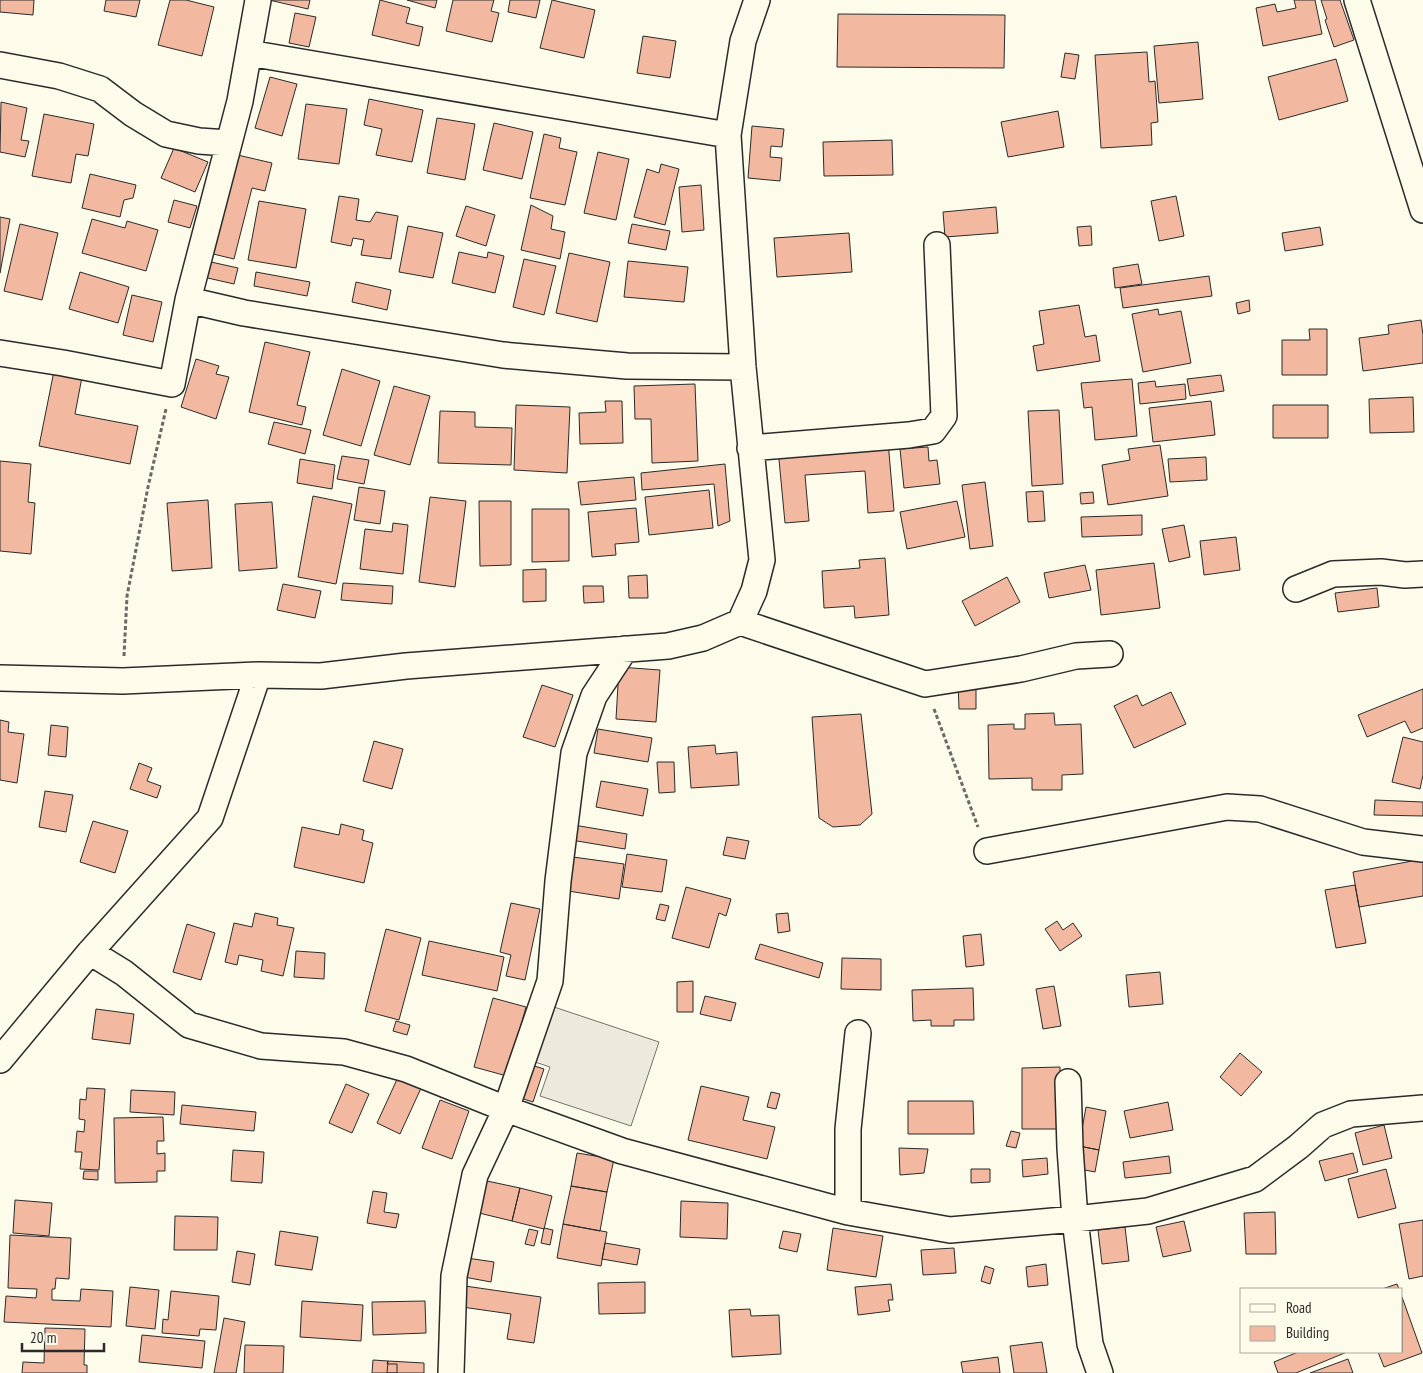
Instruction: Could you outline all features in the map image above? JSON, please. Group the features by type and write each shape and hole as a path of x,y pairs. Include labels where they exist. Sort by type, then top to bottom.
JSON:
{"street":[{"path":"0,353 172,384 188,300 240,101 258,0"},
{"path":"740,622 754,591 762,560 743,367 728,135 743,41 757,0"},
{"path":"1357,0 1423,210"},
{"path":"249,53 728,135"},
{"path":"0,65 59,76 100,89 132,114 166,134 199,141 228,143"},
{"path":"750,448 909,435 933,431 944,416 937,245"},
{"path":"188,300 244,313 504,355 627,366 743,367"},
{"path":"1296,588 1333,574 1381,572 1405,575 1423,574"},
{"path":"0,678 123,681 258,675 321,676 406,666 668,646 702,638 740,622 925,684 1021,669 1076,656 1110,654"},
{"path":"451,1373 454,1276 475,1175 506,1109 550,981 558,881 574,752 594,696 625,649"},
{"path":"0,1060 90,952 210,818 258,675"},
{"path":"987,851 1227,807 1260,809 1319,830 1362,842 1423,849"},
{"path":"90,952 124,973 189,1025 261,1046 344,1052 406,1070 622,1151 848,1212 950,1230 1148,1211 1255,1179 1298,1147 1323,1125 1351,1114 1423,1108"},
{"path":"848,1212 848,1129 858,1033"},
{"path":"1068,1082 1075,1219 1090,1344 1100,1373"}],"path":[{"path":"123,681 127,596 148,487 172,384"},
{"path":"925,684 987,851"}],"shaded area":[{"path":"551,1006 659,1042 631,1126 540,1096 550,1067 532,1061"}],"building":[{"path":"0,0 34,0 33,15 0,12"},
{"path":"106,0 140,0 136,17 104,11"},
{"path":"170,0 186,0 214,7 202,56 158,45"},
{"path":"269,0 310,0 308,9"},
{"path":"380,0 410,8 406,23 423,27 419,46 372,35"},
{"path":"407,0 437,0 435,8"},
{"path":"453,0 494,0 491,11 499,13 492,42 446,31"},
{"path":"510,0 540,0 536,18 508,12"},
{"path":"552,0 595,10 584,58 540,48"},
{"path":"1294,0 1315,0 1322,34 1263,46 1256,8 1275,4 1277,12 1296,8"},
{"path":"1321,0 1340,0 1354,40 1334,47"},
{"path":"295,13 316,17 309,47 289,43"},
{"path":"838,14 1005,15 1004,68 837,67"},
{"path":"643,36 676,41 670,78 637,73"},
{"path":"1198,42 1203,99 1159,103 1154,46"},
{"path":"1147,52 1149,82 1155,81 1158,122 1151,123 1152,145 1101,148 1095,55"},
{"path":"1065,53 1079,55 1075,79 1061,77"},
{"path":"1336,59 1348,101 1279,120 1268,77"},
{"path":"270,77 297,84 282,136 255,128"},
{"path":"369,99 423,110 412,162 376,155 382,129 364,125"},
{"path":"1,102 27,108 21,140 29,141 25,157 0,152"},
{"path":"306,104 347,109 339,164 298,159"},
{"path":"1058,111 1064,147 1008,157 1001,122"},
{"path":"44,114 94,124 88,156 76,154 71,183 32,176"},
{"path":"437,118 475,124 465,180 427,173"},
{"path":"494,123 533,132 522,179 483,170"},
{"path":"752,126 784,129 782,147 771,146 770,157 782,158 780,181 748,178"},
{"path":"544,134 561,138 559,148 577,152 565,205 530,198"},
{"path":"892,140 893,175 824,176 823,142"},
{"path":"174,148 208,162 195,192 161,178"},
{"path":"598,152 629,159 616,220 584,213"},
{"path":"229,153 272,163 265,191 252,188 234,259 205,252"},
{"path":"661,164 679,169 665,225 634,217 647,169 659,173"},
{"path":"90,174 136,185 133,198 124,200 120,217 82,208"},
{"path":"701,185 704,230 682,232 679,187"},
{"path":"339,196 359,199 356,220 370,222 376,212 398,216 391,259 361,255 364,240 353,238 351,246 331,242"},
{"path":"1176,196 1184,236 1159,241 1151,201"},
{"path":"174,200 197,206 190,228 168,222"},
{"path":"259,201 306,209 296,268 248,260"},
{"path":"531,205 553,216 551,229 565,232 560,259 521,250"},
{"path":"466,206 495,215 486,246 456,236"},
{"path":"996,207 998,233 945,237 943,212"},
{"path":"0,217 10,219 0,273"},
{"path":"92,219 125,228 127,221 158,230 146,271 82,253"},
{"path":"20,224 58,233 42,300 4,291"},
{"path":"632,224 670,231 666,250 628,243"},
{"path":"408,226 443,233 433,278 399,272"},
{"path":"1091,226 1092,245 1079,246 1077,227"},
{"path":"1320,227 1323,245 1285,251 1282,233"},
{"path":"849,233 852,272 777,277 774,238"},
{"path":"459,252 487,258 488,252 504,256 495,293 452,283"},
{"path":"569,253 610,262 597,322 556,313"},
{"path":"524,259 556,266 544,315 513,307"},
{"path":"202,260 238,268 234,284 199,276"},
{"path":"628,261 688,267 684,302 624,297"},
{"path":"1138,264 1142,284 1115,288 1113,268"},
{"path":"80,272 129,287 118,323 69,309"},
{"path":"256,272 310,282 307,296 254,286"},
{"path":"1209,276 1212,296 1123,308 1120,288"},
{"path":"356,282 391,290 387,310 352,302"},
{"path":"132,295 162,302 153,342 123,335"},
{"path":"1249,300 1250,311 1238,314 1236,303"},
{"path":"1079,305 1085,337 1096,335 1100,361 1037,371 1033,346 1044,344 1039,311"},
{"path":"1158,309 1159,315 1181,311 1191,363 1143,372 1132,314"},
{"path":"1421,320 1423,363 1363,371 1359,338 1389,334 1388,325"},
{"path":"1309,329 1327,329 1327,375 1282,375 1282,340 1310,340"},
{"path":"265,342 310,352 297,405 306,407 302,425 249,412"},
{"path":"196,359 219,366 216,374 229,377 216,419 181,407"},
{"path":"342,369 380,381 361,446 323,435"},
{"path":"54,371 82,377 75,414 138,426 130,464 39,446"},
{"path":"1221,375 1224,391 1190,396 1187,379"},
{"path":"1132,379 1137,436 1095,440 1092,407 1084,408 1081,383"},
{"path":"1155,381 1156,387 1185,384 1186,399 1140,404 1138,383"},
{"path":"695,384 698,461 652,463 651,419 635,419 634,386"},
{"path":"394,386 430,396 410,465 374,455"},
{"path":"1413,397 1414,432 1370,433 1369,399"},
{"path":"605,401 622,401 623,443 580,444 579,413 606,412"},
{"path":"1211,401 1215,435 1153,442 1149,408"},
{"path":"516,405 570,407 567,473 514,470"},
{"path":"1273,405 1328,405 1328,438 1273,438"},
{"path":"1059,410 1063,484 1032,486 1028,411"},
{"path":"440,411 475,412 475,427 512,428 511,465 438,463"},
{"path":"274,422 311,430 305,454 268,444"},
{"path":"888,441 894,511 868,513 865,471 805,475 809,521 785,523 778,449"},
{"path":"1160,445 1168,496 1108,505 1102,465 1130,460 1128,449"},
{"path":"928,447 929,461 937,460 940,484 904,488 900,449"},
{"path":"342,456 369,460 364,484 337,479"},
{"path":"1206,457 1207,480 1170,482 1168,459"},
{"path":"300,459 335,465 332,489 297,483"},
{"path":"0,461 31,464 28,502 35,503 31,554 0,551"},
{"path":"725,464 730,521 718,526 714,484 642,490 641,473"},
{"path":"634,477 636,500 581,505 578,482"},
{"path":"985,482 993,546 970,549 962,485"},
{"path":"359,487 385,491 380,524 354,520"},
{"path":"709,490 713,528 649,535 645,497"},
{"path":"1043,491 1045,521 1028,522 1026,492"},
{"path":"1093,492 1094,503 1081,504 1080,493"},
{"path":"313,496 352,504 336,584 298,577"},
{"path":"430,497 466,501 455,587 419,582"},
{"path":"208,500 212,568 172,571 167,503"},
{"path":"479,501 511,501 511,565 480,566"},
{"path":"957,501 965,537 907,549 900,512"},
{"path":"272,502 277,568 239,571 235,504"},
{"path":"636,508 639,542 615,544 616,555 592,557 588,512"},
{"path":"532,509 569,509 569,561 532,562"},
{"path":"1142,515 1142,535 1082,537 1081,517"},
{"path":"393,523 408,525 403,574 360,569 365,529 392,532"},
{"path":"1184,525 1190,557 1169,562 1162,529"},
{"path":"1236,537 1240,570 1204,575 1200,541"},
{"path":"885,558 889,615 855,618 854,606 824,608 822,571 860,568 859,560"},
{"path":"1154,563 1160,608 1101,615 1096,570"},
{"path":"1085,565 1091,590 1049,598 1044,573"},
{"path":"546,569 546,601 523,602 523,570"},
{"path":"647,575 648,598 629,598 628,576"},
{"path":"1007,577 1020,602 975,626 962,601"},
{"path":"343,583 393,586 392,604 341,600"},
{"path":"283,584 321,591 315,618 277,610"},
{"path":"583,586 603,586 604,602 584,603"},
{"path":"1377,588 1379,607 1338,612 1335,593"},
{"path":"619,667 660,670 656,722 616,719"},
{"path":"958,682 976,682 976,709 959,709"},
{"path":"542,685 573,695 555,747 523,737"},
{"path":"1423,689 1423,728 1411,733 1405,721 1367,737 1358,715"},
{"path":"1171,692 1186,724 1134,748 1114,706 1137,695 1142,706"},
{"path":"1054,713 1055,725 1081,724 1083,774 1062,775 1062,790 1032,790 1032,778 989,779 988,725 1014,724 1014,729 1025,729 1025,714"},
{"path":"861,714 872,814 860,825 833,827 819,818 812,717"},
{"path":"0,720 9,722 8,732 24,734 17,783 0,780"},
{"path":"51,725 68,727 66,757 48,755"},
{"path":"598,729 652,738 648,762 594,753"},
{"path":"1403,737 1423,742 1423,775 1420,789 1392,782"},
{"path":"374,741 403,749 392,789 363,781"},
{"path":"715,745 716,754 737,752 739,785 691,788 688,747"},
{"path":"657,762 674,762 675,792 659,793"},
{"path":"139,763 152,768 147,781 161,786 157,798 130,789"},
{"path":"601,781 648,789 643,816 596,807"},
{"path":"45,791 73,795 66,832 39,827"},
{"path":"1375,800 1423,802 1423,816 1374,815"},
{"path":"93,821 128,831 115,873 80,862"},
{"path":"341,824 364,830 362,840 373,843 364,883 294,867 302,827 339,835"},
{"path":"568,824 627,834 625,849 565,839"},
{"path":"727,837 749,841 745,859 723,855"},
{"path":"627,854 667,860 662,892 622,887"},
{"path":"573,857 624,864 619,899 568,891"},
{"path":"1423,859 1423,896 1359,907 1353,872"},
{"path":"1355,885 1366,943 1336,948 1325,890"},
{"path":"686,887 731,899 726,916 719,913 709,948 672,938"},
{"path":"511,903 540,909 525,980 506,976 511,955 500,952"},
{"path":"660,904 669,906 665,921 656,919"},
{"path":"255,913 278,918 277,925 294,928 283,976 261,971 263,960 239,955 237,965 225,962 234,923 252,927"},
{"path":"788,913 790,931 778,933 776,914"},
{"path":"1057,921 1063,930 1073,923 1082,936 1060,951 1045,929"},
{"path":"187,924 215,933 201,980 173,972"},
{"path":"386,929 421,938 399,1020 365,1011"},
{"path":"981,934 984,965 966,967 963,936"},
{"path":"429,941 504,957 497,991 422,975"},
{"path":"760,944 823,963 819,978 755,959"},
{"path":"296,951 325,953 324,979 294,977"},
{"path":"842,958 881,959 881,990 841,989"},
{"path":"1160,972 1163,1004 1129,1007 1126,975"},
{"path":"693,981 693,1012 677,1012 677,982"},
{"path":"1054,986 1061,1026 1043,1029 1036,989"},
{"path":"973,988 974,1020 954,1020 954,1026 931,1026 931,1020 913,1021 912,990"},
{"path":"705,996 736,1003 731,1021 700,1014"},
{"path":"493,998 526,1007 507,1076 474,1067"},
{"path":"96,1009 134,1014 130,1044 92,1039"},
{"path":"396,1021 410,1025 407,1035 393,1031"},
{"path":"1240,1053 1262,1072 1241,1096 1220,1077"},
{"path":"528,1064 544,1069 533,1102 517,1097"},
{"path":"1060,1067 1060,1129 1022,1129 1022,1068"},
{"path":"399,1075 422,1086 400,1134 377,1123"},
{"path":"346,1084 369,1094 352,1133 329,1123"},
{"path":"701,1086 749,1097 743,1120 775,1127 767,1159 688,1140"},
{"path":"87,1088 105,1089 99,1170 80,1169 82,1152 75,1152 77,1131 84,1132 85,1120 79,1119 80,1099 86,1100"},
{"path":"131,1090 175,1092 174,1115 130,1112"},
{"path":"771,1092 780,1094 776,1109 767,1107"},
{"path":"440,1100 469,1111 452,1159 422,1148"},
{"path":"908,1101 973,1101 974,1134 908,1134"},
{"path":"1168,1102 1173,1130 1130,1138 1124,1111"},
{"path":"182,1105 256,1112 254,1131 180,1124"},
{"path":"1086,1107 1106,1111 1099,1150 1079,1146"},
{"path":"163,1117 164,1141 157,1141 157,1154 165,1153 165,1171 157,1171 157,1182 115,1183 114,1118"},
{"path":"1384,1125 1392,1158 1363,1165 1355,1133"},
{"path":"1011,1131 1020,1133 1016,1148 1006,1146"},
{"path":"1079,1146 1099,1150 1095,1172 1075,1168"},
{"path":"899,1148 928,1149 924,1173 900,1175"},
{"path":"233,1150 264,1152 262,1183 231,1181"},
{"path":"577,1153 614,1159 607,1192 571,1186"},
{"path":"1353,1153 1358,1172 1325,1181 1319,1161"},
{"path":"1169,1156 1171,1173 1125,1178 1123,1162"},
{"path":"1047,1158 1048,1174 1023,1177 1022,1160"},
{"path":"971,1169 990,1169 990,1182 971,1183"},
{"path":"1386,1169 1396,1208 1358,1218 1348,1179"},
{"path":"84,1171 98,1171 98,1180 83,1179"},
{"path":"487,1181 520,1188 512,1221 479,1213"},
{"path":"571,1186 607,1192 600,1231 563,1224"},
{"path":"520,1188 552,1196 544,1229 512,1221"},
{"path":"373,1191 387,1193 384,1212 399,1214 396,1228 367,1223"},
{"path":"15,1200 52,1203 49,1236 13,1233"},
{"path":"681,1201 728,1203 727,1239 680,1237"},
{"path":"1275,1212 1276,1254 1246,1254 1244,1213"},
{"path":"175,1216 218,1217 217,1250 174,1250"},
{"path":"1423,1220 1423,1276 1409,1279 1399,1224"},
{"path":"1184,1221 1191,1251 1163,1257 1156,1227"},
{"path":"563,1224 607,1232 601,1266 557,1258"},
{"path":"1125,1227 1129,1261 1102,1264 1098,1230"},
{"path":"544,1228 553,1230 550,1245 541,1243"},
{"path":"833,1228 883,1236 876,1277 827,1270"},
{"path":"529,1229 538,1231 534,1246 525,1244"},
{"path":"280,1231 318,1237 312,1270 275,1265"},
{"path":"783,1231 801,1234 797,1252 779,1248"},
{"path":"10,1235 71,1238 69,1279 56,1278 55,1289 52,1289 52,1300 80,1301 81,1289 113,1291 111,1327 4,1322 6,1296 36,1298 37,1289 8,1288"},
{"path":"605,1243 640,1249 637,1265 602,1259"},
{"path":"954,1248 956,1273 923,1275 921,1250"},
{"path":"237,1251 255,1254 250,1285 232,1282"},
{"path":"467,1258 494,1262 491,1282 464,1277"},
{"path":"1046,1264 1048,1285 1028,1287 1026,1267"},
{"path":"985,1266 994,1269 990,1284 981,1281"},
{"path":"645,1282 645,1313 599,1314 598,1283"},
{"path":"891,1284 893,1300 888,1300 890,1311 858,1315 855,1287"},
{"path":"1397,1284 1399,1288 1385,1288"},
{"path":"465,1286 541,1297 534,1343 507,1339 511,1314 462,1307"},
{"path":"130,1287 159,1290 155,1329 126,1326"},
{"path":"171,1291 219,1296 216,1330 200,1329 199,1336 162,1333 163,1319 168,1320"},
{"path":"1403,1300 1422,1353 1384,1367 1378,1353 1403,1353"},
{"path":"302,1301 363,1305 361,1341 300,1337"},
{"path":"425,1301 426,1333 373,1335 372,1302"},
{"path":"750,1309 751,1316 779,1315 781,1354 732,1357 729,1310"},
{"path":"224,1318 245,1322 236,1373 214,1373"},
{"path":"45,1328 85,1329 84,1365 87,1365 87,1373 22,1373 23,1362 44,1363"},
{"path":"142,1335 205,1341 202,1368 139,1362"},
{"path":"1042,1342 1047,1373 1014,1373 1010,1346"},
{"path":"245,1345 284,1346 283,1373 244,1373"},
{"path":"1296,1353 1345,1353 1296,1373 1278,1373 1274,1362"},
{"path":"998,1357 1000,1373 963,1373 961,1362"},
{"path":"1348,1359 1353,1373 1310,1373"},
{"path":"373,1360 388,1361 387,1364 397,1364 397,1373 372,1373"},
{"path":"388,1361 424,1363 424,1373 387,1373"}]}
